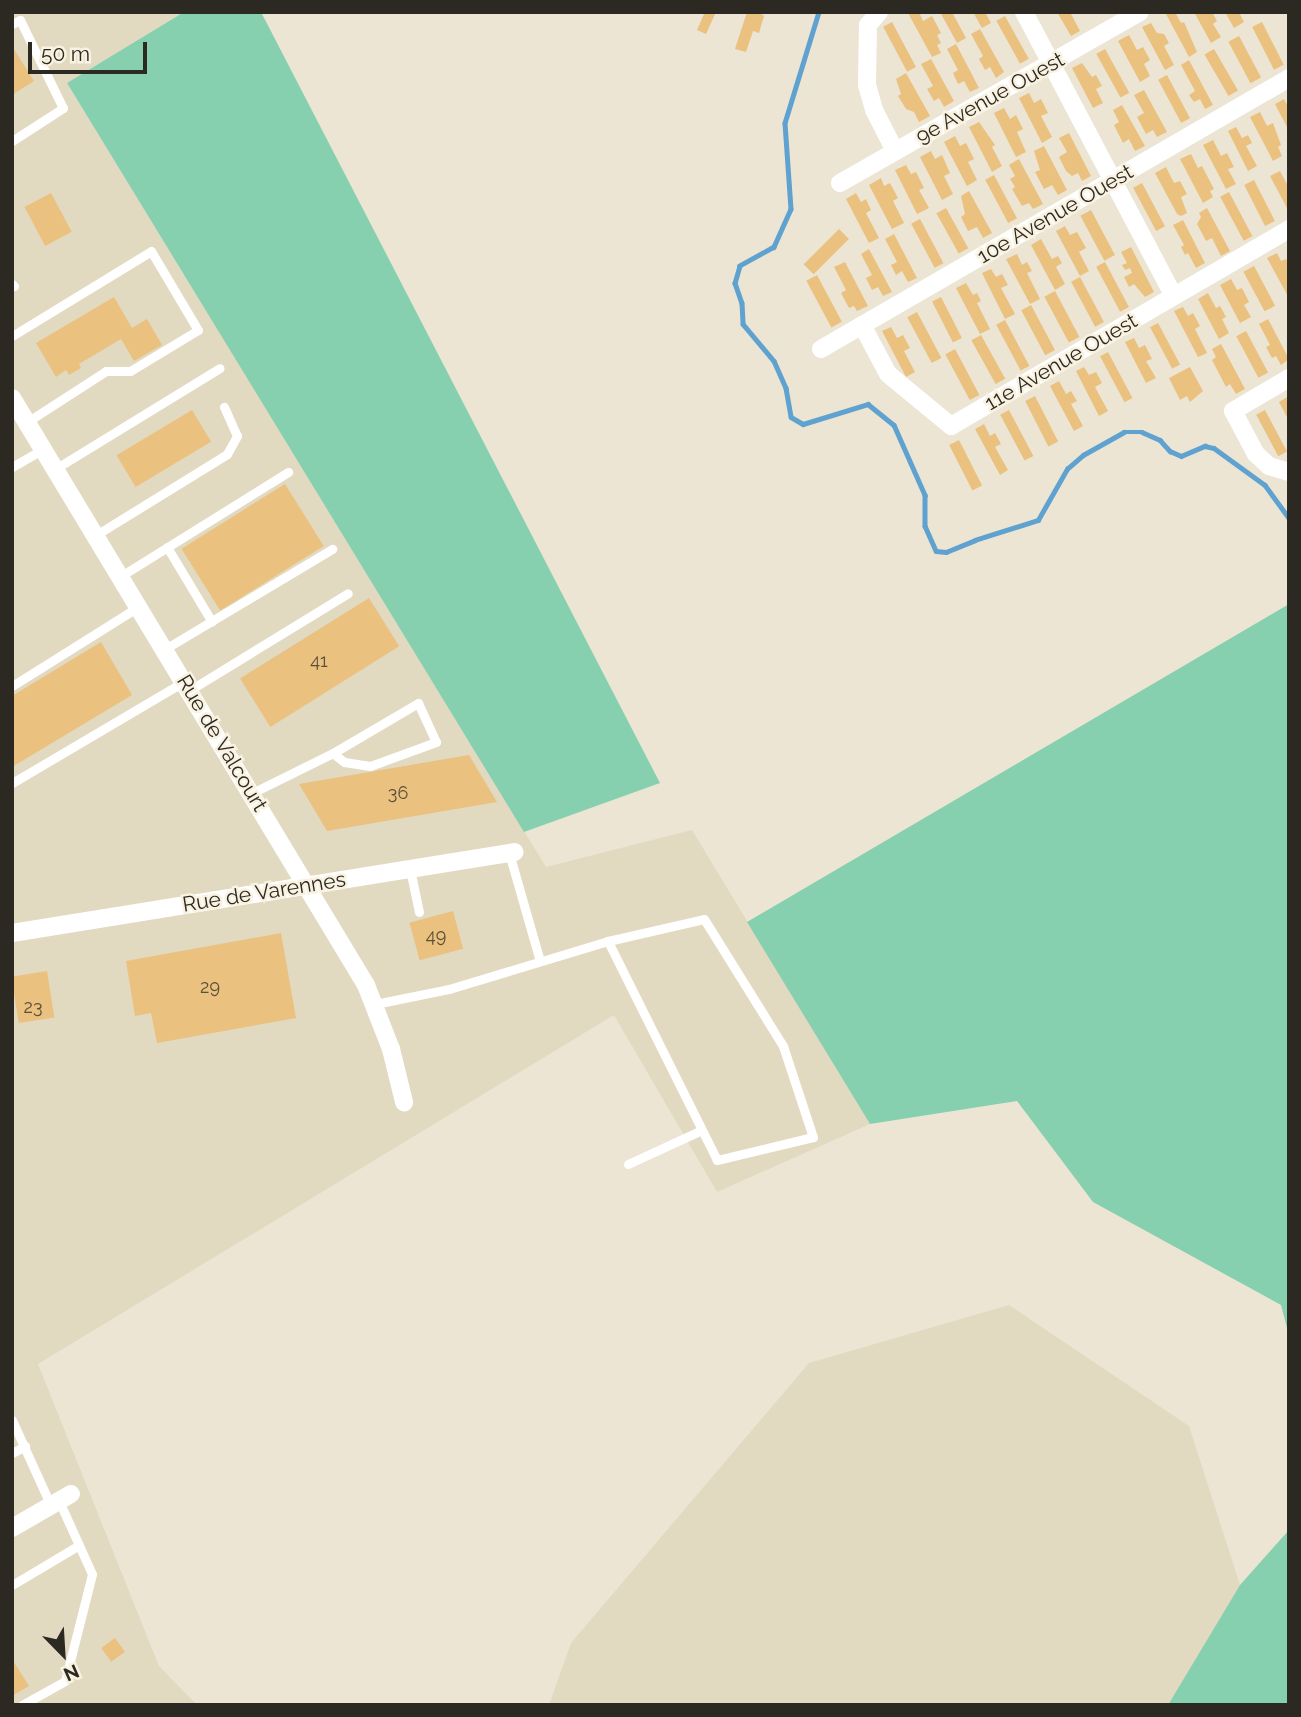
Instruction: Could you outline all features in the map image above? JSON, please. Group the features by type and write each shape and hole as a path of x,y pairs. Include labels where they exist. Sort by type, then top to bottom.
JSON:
{"street":[{"path":"879,12 868,25 867,85 874,110 895,151"},
{"path":"1024,12 1174,296"},
{"name":"9e Avenue Ouest","path":"840,183 1140,12"},
{"name":"10e Avenue Ouest","path":"821,349 1289,78"},
{"name":"11e Avenue Ouest","path":"862,325 888,374 951,426 1289,229"},
{"path":"1289,379 1233,411 1256,454 1269,466 1289,472"},
{"name":"Rue de Valcourt","path":"12,398 253,793 375,1004 404,1102"},
{"name":"Rue de Varennes","path":"12,933 512,852"},
{"path":"12,1528 60,1500"}],"lane":[{"path":"12,24 20,20 64,108 12,141"},
{"path":"12,337 151,251 198,330 130,371 106,372 27,422"},
{"path":"55,469 220,368"},
{"path":"96,535 227,454 237,436 224,407"},
{"path":"12,467 43,449"},
{"path":"121,576 288,472"},
{"path":"167,547 212,622"},
{"path":"165,649 332,549"},
{"path":"12,783 348,593"},
{"path":"12,686 139,607"},
{"path":"253,793 333,753 418,704 436,742 370,766 344,762 333,753"},
{"path":"512,852 540,961"},
{"path":"410,869 419,912"},
{"path":"375,1004 449,989 608,941 704,919 783,1046 813,1137 717,1160 608,941"},
{"path":"628,1164 702,1130"},
{"path":"12,1420 25,1446 60,1500 92,1574 65,1681 22,1705"},
{"path":"12,1453 25,1446"},
{"path":"12,1586 79,1545"}],"shaded area":[{"path":"12,12 184,12 67,83 546,867 692,830 870,1124 717,1192 614,1015 38,1364 159,1666 197,1705 12,1705"},
{"path":"1009,1305 1189,1426 1240,1585 1168,1705 549,1705 571,1643 809,1363"}],"green space":[{"path":"184,12 261,12 660,783 524,832 67,83"},
{"path":"1289,604 1289,1336 1281,1305 1093,1202 1017,1101 870,1124 747,922"},
{"path":"1289,1530 1289,1705 1168,1705 1240,1585"}],"building":[{"path":"705,12 716,12 706,34 697,30"},
{"path":"747,12 759,12 764,16 759,33 753,31 746,52 735,49"},
{"path":"919,12 923,21 932,16 941,33 937,35 941,43 937,45 941,53 932,57 908,13"},
{"path":"940,12 956,12 953,14 966,38 957,43"},
{"path":"973,12 985,12 991,23 982,28"},
{"path":"1057,12 1070,12 1080,31 1071,36"},
{"path":"1175,12 1181,23 1184,22 1197,52 1189,57 1166,14"},
{"path":"1194,12 1212,12 1217,21 1213,24 1221,37 1211,43"},
{"path":"1225,12 1239,12 1244,22 1234,28"},
{"path":"1005,16 1029,59 1020,64 996,21"},
{"path":"892,22 916,67 907,72 883,27"},
{"path":"1262,22 1284,65 1274,70 1252,27"},
{"path":"1151,23 1157,33 1164,34 1169,43 1164,46 1174,65 1165,70 1142,27"},
{"path":"980,29 1004,72 996,78 990,67 985,70 979,59 983,56 971,34"},
{"path":"1129,35 1137,50 1143,47 1150,60 1144,64 1150,76 1140,82 1118,41"},
{"path":"1239,36 1261,77 1250,83 1228,42"},
{"path":"956,44 979,88 970,92 964,81 958,84 953,73 958,70 947,49"},
{"path":"12,46 34,81 12,95"},
{"path":"1105,49 1129,93 1120,98 1096,54"},
{"path":"1214,49 1238,91 1228,96 1204,54"},
{"path":"931,59 954,101 944,107 939,98 934,101 927,89 933,86 921,64"},
{"path":"1189,60 1213,105 1205,109 1200,99 1194,102 1189,95 1195,91 1181,65"},
{"path":"1082,63 1092,77 1096,75 1102,86 1096,89 1103,103 1093,108 1072,68"},
{"path":"906,73 930,116 919,122 914,112 906,109 898,96 901,94 896,79"},
{"path":"1167,75 1190,118 1181,123 1158,80"},
{"path":"1144,90 1167,132 1157,137 1153,130 1146,134 1137,117 1144,113 1134,95"},
{"path":"1029,93 1034,103 1041,99 1048,113 1041,116 1052,137 1042,143 1019,98"},
{"path":"1284,99 1289,109 1289,131 1275,104"},
{"path":"1122,105 1145,146 1135,151 1129,139 1123,143 1114,125 1119,122 1113,110"},
{"path":"1004,108 1010,119 1016,115 1023,129 1017,132 1026,152 1016,157 994,113"},
{"path":"1260,112 1267,126 1273,123 1281,145 1278,147 1282,156 1273,161 1250,117"},
{"path":"979,122 995,145 992,147 1002,166 992,172 969,127"},
{"path":"1236,127 1242,138 1248,135 1252,143 1246,146 1257,166 1248,171 1228,131"},
{"path":"1069,133 1091,176 1082,181 1078,173 1072,176 1066,171 1059,157 1067,152 1059,138"},
{"path":"955,136 960,146 966,143 974,159 968,162 977,180 967,186 944,142"},
{"path":"1213,140 1221,156 1227,153 1234,167 1228,169 1236,184 1226,189 1203,145"},
{"path":"1044,146 1067,190 1058,195 1052,185 1044,189 1035,172 1040,170 1034,151"},
{"path":"931,151 935,159 942,155 950,173 944,176 953,194 942,200 920,157"},
{"path":"1191,154 1198,168 1202,166 1214,189 1210,191 1213,197 1203,203 1180,159"},
{"path":"1019,159 1043,204 1033,209 1029,203 1022,206 1012,189 1015,187 1010,179 1015,176 1009,165"},
{"path":"906,165 911,174 916,172 924,188 919,190 929,208 917,214 895,170"},
{"path":"1166,167 1174,183 1180,181 1187,194 1181,197 1187,213 1181,216 1177,214 1155,173"},
{"path":"1280,171 1289,188 1289,212 1270,176"},
{"path":"994,175 1017,218 1008,223 985,180"},
{"path":"881,178 884,186 890,183 898,198 893,201 904,223 892,229 869,185"},
{"path":"1254,180 1275,221 1265,226 1244,185"},
{"path":"1142,183 1165,226 1156,231 1133,188"},
{"path":"969,191 992,233 983,238 977,227 968,231 961,217 965,214 961,196"},
{"path":"1229,192 1252,236 1244,241 1220,197"},
{"path":"51,193 72,232 45,246 25,207"},
{"path":"856,193 861,202 866,199 871,210 866,213 879,238 869,243 846,199"},
{"path":"946,208 968,248 959,254 936,213"},
{"path":"1207,208 1230,251 1221,256 1212,238 1206,241 1197,224 1201,217 1199,213"},
{"path":"1091,210 1115,255 1104,261 1080,216"},
{"path":"920,219 943,263 935,268 911,224"},
{"path":"1183,220 1205,263 1196,268 1188,253 1185,255 1181,247 1184,245 1173,225"},
{"path":"1065,226 1070,235 1077,232 1086,248 1079,252 1089,271 1080,276 1056,231"},
{"path":"839,229 849,239 814,274 804,264"},
{"path":"894,234 917,278 908,282 902,271 896,275 891,265 897,262 885,239"},
{"path":"1041,239 1052,259 1058,256 1062,263 1056,267 1065,284 1055,290 1031,245"},
{"path":"1131,247 1154,292 1145,297 1134,284 1129,287 1124,277 1132,273 1130,268 1125,270 1122,265 1127,263 1121,252"},
{"path":"869,249 892,292 883,296 878,287 872,290 866,278 872,275 861,254"},
{"path":"1277,253 1281,261 1286,259 1289,265 1289,298 1267,258"},
{"path":"1017,254 1022,265 1027,262 1032,271 1027,273 1040,299 1030,304 1006,259"},
{"path":"845,262 868,306 857,311 854,306 849,308 841,293 846,290 834,267"},
{"path":"1105,262 1129,307 1120,312 1096,267"},
{"path":"1254,266 1275,306 1265,311 1243,272"},
{"path":"991,269 996,277 1002,274 1008,285 1001,288 1015,314 1005,319 982,273"},
{"path":"817,275 842,322 831,327 806,281"},
{"path":"1080,277 1104,322 1095,327 1071,282"},
{"path":"1231,279 1237,290 1242,288 1249,302 1244,305 1251,317 1240,323 1220,285"},
{"path":"966,283 973,295 977,293 981,301 977,303 990,329 980,334 956,288"},
{"path":"1055,291 1079,337 1069,343 1044,297"},
{"path":"1208,293 1216,308 1220,306 1226,317 1222,319 1229,333 1219,339 1198,299"},
{"path":"114,297 132,328 147,319 162,345 134,361 121,339 79,364 81,368 69,375 66,370 56,377 36,343"},
{"path":"941,297 962,338 953,343 932,302"},
{"path":"1031,305 1055,350 1045,355 1021,310"},
{"path":"1183,307 1188,316 1193,313 1200,326 1195,329 1207,353 1198,357 1174,311"},
{"path":"917,312 941,358 932,363 907,317"},
{"path":"1268,319 1289,359 1281,365 1276,356 1272,358 1266,347 1270,345 1259,324"},
{"path":"1005,320 1029,366 1021,371 996,325"},
{"path":"1158,323 1180,364 1172,369 1150,327"},
{"path":"891,327 897,338 903,335 910,348 904,351 915,372 906,377 882,331"},
{"path":"1246,331 1268,372 1258,378 1236,336"},
{"path":"981,335 1005,379 996,384 971,340"},
{"path":"1134,338 1139,348 1145,345 1152,359 1146,361 1156,378 1146,383 1125,342"},
{"path":"1221,344 1245,389 1236,394 1230,384 1226,387 1212,360 1216,357 1212,349"},
{"path":"955,349 979,395 970,400 945,354"},
{"path":"1108,352 1132,398 1124,402 1100,356"},
{"path":"1084,367 1089,375 1096,372 1102,383 1095,387 1108,411 1099,416 1076,371"},
{"path":"1190,367 1203,391 1190,402 1187,396 1180,400 1169,378"},
{"path":"1059,381 1066,394 1071,391 1077,401 1071,404 1083,426 1074,431 1050,386"},
{"path":"1035,396 1058,441 1048,446 1025,401"},
{"path":"1289,396 1289,421 1279,402"},
{"path":"192,410 211,442 136,487 117,455"},
{"path":"1009,410 1033,456 1025,461 1000,415"},
{"path":"1265,410 1287,451 1278,456 1256,415"},
{"path":"984,424 990,436 995,433 1001,444 995,447 1008,470 1000,475 975,429"},
{"path":"959,440 982,485 972,490 949,445"},
{"path":"285,484 324,546 220,611 182,549"},
{"path":"369,598 399,646 270,727 240,679"},
{"path":"101,642 132,695 12,767 12,696"},
{"path":"469,755 497,802 327,831 299,784"},
{"path":"453,911 463,949 420,960 410,923"},
{"path":"281,933 296,1018 157,1043 151,1013 135,1016 126,961"},
{"path":"47,971 54,1017 19,1023 12,977"},
{"path":"115,1638 125,1652 111,1662 101,1648"},
{"path":"12,1659 29,1686 12,1696"}],"waterway":[{"path":"819,12 785,123 791,209 774,247 740,266 735,283 742,303 743,324 774,361 786,388 791,417 803,424 868,404 894,425 925,495 925,526 936,551 946,552 1038,520 1067,469 1083,455 1124,432 1142,432 1160,440 1170,451 1181,456 1205,446 1214,448 1265,485 1289,518"}]}
